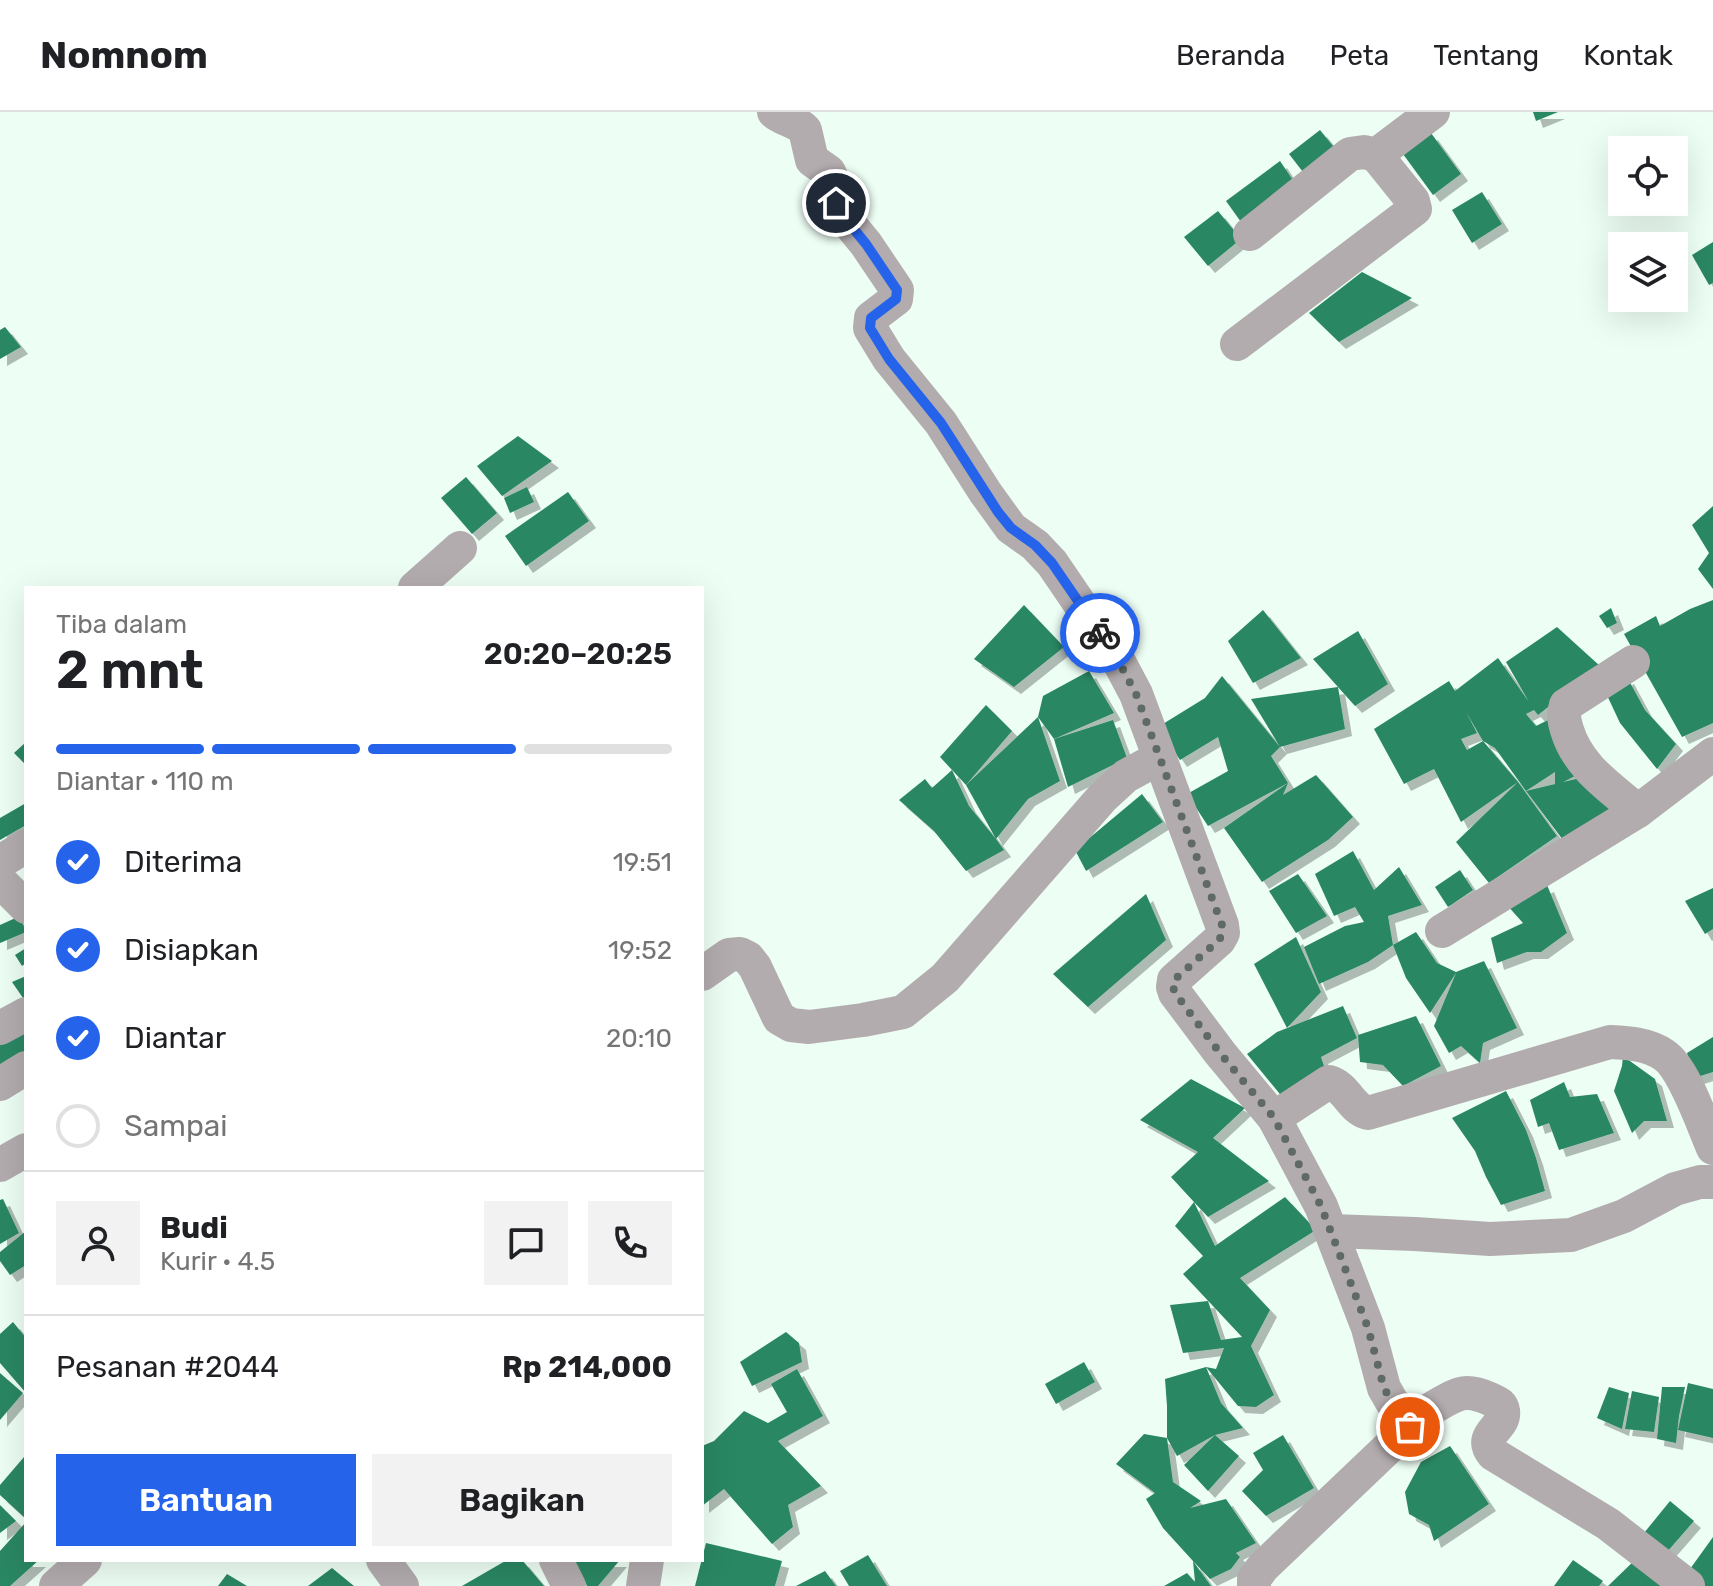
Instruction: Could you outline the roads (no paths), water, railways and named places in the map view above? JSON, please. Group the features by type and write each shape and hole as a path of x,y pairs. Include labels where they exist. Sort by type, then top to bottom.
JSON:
{"street":[{"path":"774,112 805,130 812,160 829,172 833,181 839,211 897,290 896,299 871,318 870,328 889,359 941,423 998,512 1011,528 1035,545 1052,563 1110,647 1136,694 1222,925 1223,933 1219,940 1174,980 1175,993 1274,1118 1321,1206 1368,1328 1384,1388 1392,1402 1411,1421"},
{"path":"1376,155 1433,112"},
{"path":"1237,344 1415,209 1413,201 1376,155 1364,152 1350,154 1250,234"},
{"path":"417,586 460,548"},
{"path":"1633,662 1566,705 1562,715 1571,744 1585,765 1638,811"},
{"path":"1442,931 1638,811 1713,754"},
{"path":"704,973 729,955 740,954 748,958 779,1018 791,1025 809,1027 903,1012 945,978 1102,798 1126,776 1159,758"},
{"path":"0,862 24,847"},
{"path":"0,881 24,905"},
{"path":"0,1028 24,1015"},
{"path":"1274,1118 1329,1082 1337,1084 1360,1111 1368,1113 1610,1042 1642,1045 1666,1056 1681,1076 1713,1148"},
{"path":"0,1084 24,1069"},
{"path":"0,1165 24,1151"},
{"path":"1331,1231 1490,1239 1571,1235 1624,1216 1675,1189 1713,1182"},
{"path":"1411,1421 1460,1394 1479,1394 1500,1403 1502,1417 1488,1439 1488,1448 1493,1454 1608,1524 1688,1586"},
{"path":"1254,1586 1254,1579 1263,1567 1410,1427 1411,1421"},
{"path":"56,1586 83,1562"},
{"path":"384,1562 402,1586"},
{"path":"557,1562 569,1586"},
{"path":"643,1586 647,1562"}]}
